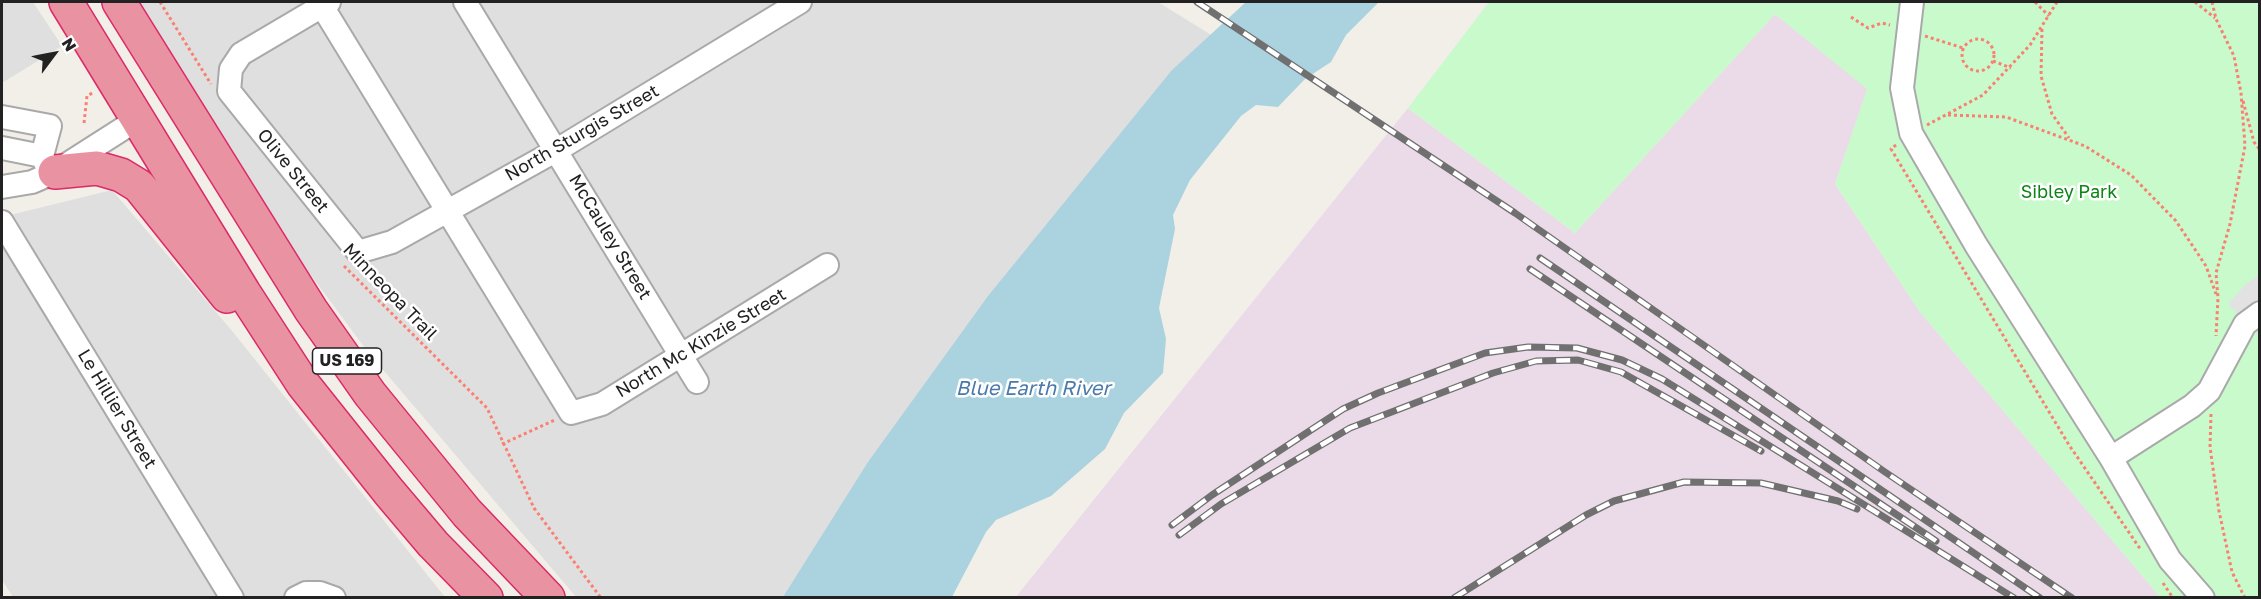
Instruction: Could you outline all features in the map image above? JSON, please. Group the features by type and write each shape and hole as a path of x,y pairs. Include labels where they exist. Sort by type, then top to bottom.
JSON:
{"highway":[{"name":"US 169","path":"66,2 244,293 303,384 433,544 486,597"},
{"name":"US 169","path":"119,2 311,310 370,394 467,513 548,597"},
{"path":"138,119 155,115 179,121 204,141"},
{"path":"31,150 121,175 139,186 200,264 303,384"}],"street":[{"name":"McCauley Street","path":"465,2 697,382"},
{"name":"North Sturgis Street","path":"348,256 392,242 447,209 557,150 800,2"},
{"path":"1912,2 1902,88 1911,133 1976,245 2111,458 2170,560 2203,597"},
{"path":"222,92 231,69 241,54 326,4 447,209"},
{"name":"Olive Street","path":"222,92 348,256"},
{"path":"2,117 31,150 32,182 2,187"},
{"path":"31,150 138,119"},
{"name":"North Mc Kinzie Street","path":"447,209 571,413 602,404 827,265"},
{"name":"Le Hillier Street","path":"2,222 232,597"},
{"path":"2111,458 2192,406 2212,388 2245,324 2259,314"},
{"path":"297,597 306,593 320,593 334,597"}],"path":[{"path":"160,2 222,92"},
{"path":"2035,2 2049,16"},
{"path":"2195,2 2216,19"},
{"path":"2212,2 2216,19 2234,56 2254,142 2259,150"},
{"path":"2042,27 2041,76 2052,114 2070,140"},
{"path":"1976,39 1987,41 1993,50 1992,61 1986,69 1971,70 1964,63 1963,48 1976,39"},
{"path":"1992,61 2011,68"},
{"path":"2215,343 2218,298 2216,273 2230,224 2245,146 2241,93"},
{"path":"1948,115 2006,117 2085,146 2131,175 2176,221 2206,266 2218,298"},
{"name":"Minneopa Trail","path":"348,256 487,408 534,508 601,597"},
{"path":"2212,388 2210,447 2218,511 2232,572 2245,597"},
{"path":"502,444 533,429"}],"shaded area":[{"path":"2,2 33,2 62,46 2,83"},
{"path":"138,2 1158,2 1221,41 817,597 577,598 368,352 275,227"},
{"path":"1775,14 1868,89 1835,184 1920,312 2160,597 1015,598 1408,108 1575,233"},
{"path":"112,190 233,332 445,597 13,597 2,580 2,217"},
{"path":"2259,275 2259,336 2228,304 2246,284"}],"green space":[{"name":"Sibley Park","path":"1489,2 2259,2 2259,597 2160,597 1920,312 1835,184 1867,89 1775,14 1575,233 1408,108"}],"water":[{"name":"Blue Earth River","path":"1246,2 1379,2 1346,35 1331,62 1305,79 1278,107 1256,105 1241,116 1190,180 1173,215 1175,229 1159,308 1166,339 1163,373 1124,413 1105,449 1051,496 996,520 986,532 952,597 783,597 868,462 988,296 1172,70"}],"railway":[{"path":"1197,2 1515,213 1885,472 2072,598"},
{"path":"1540,258 2040,598"},
{"path":"1530,269 1936,541"},
{"path":"1172,525 1212,495 1343,409 1378,393 1485,353 1528,347 1577,348 1622,360 1662,379 2014,598"},
{"path":"1179,535 1221,504 1350,428 1493,373 1536,361 1578,360 1621,372 1761,451"},
{"path":"1454,598 1586,515 1614,501 1684,482 1761,483 1838,501 1857,509"}]}
